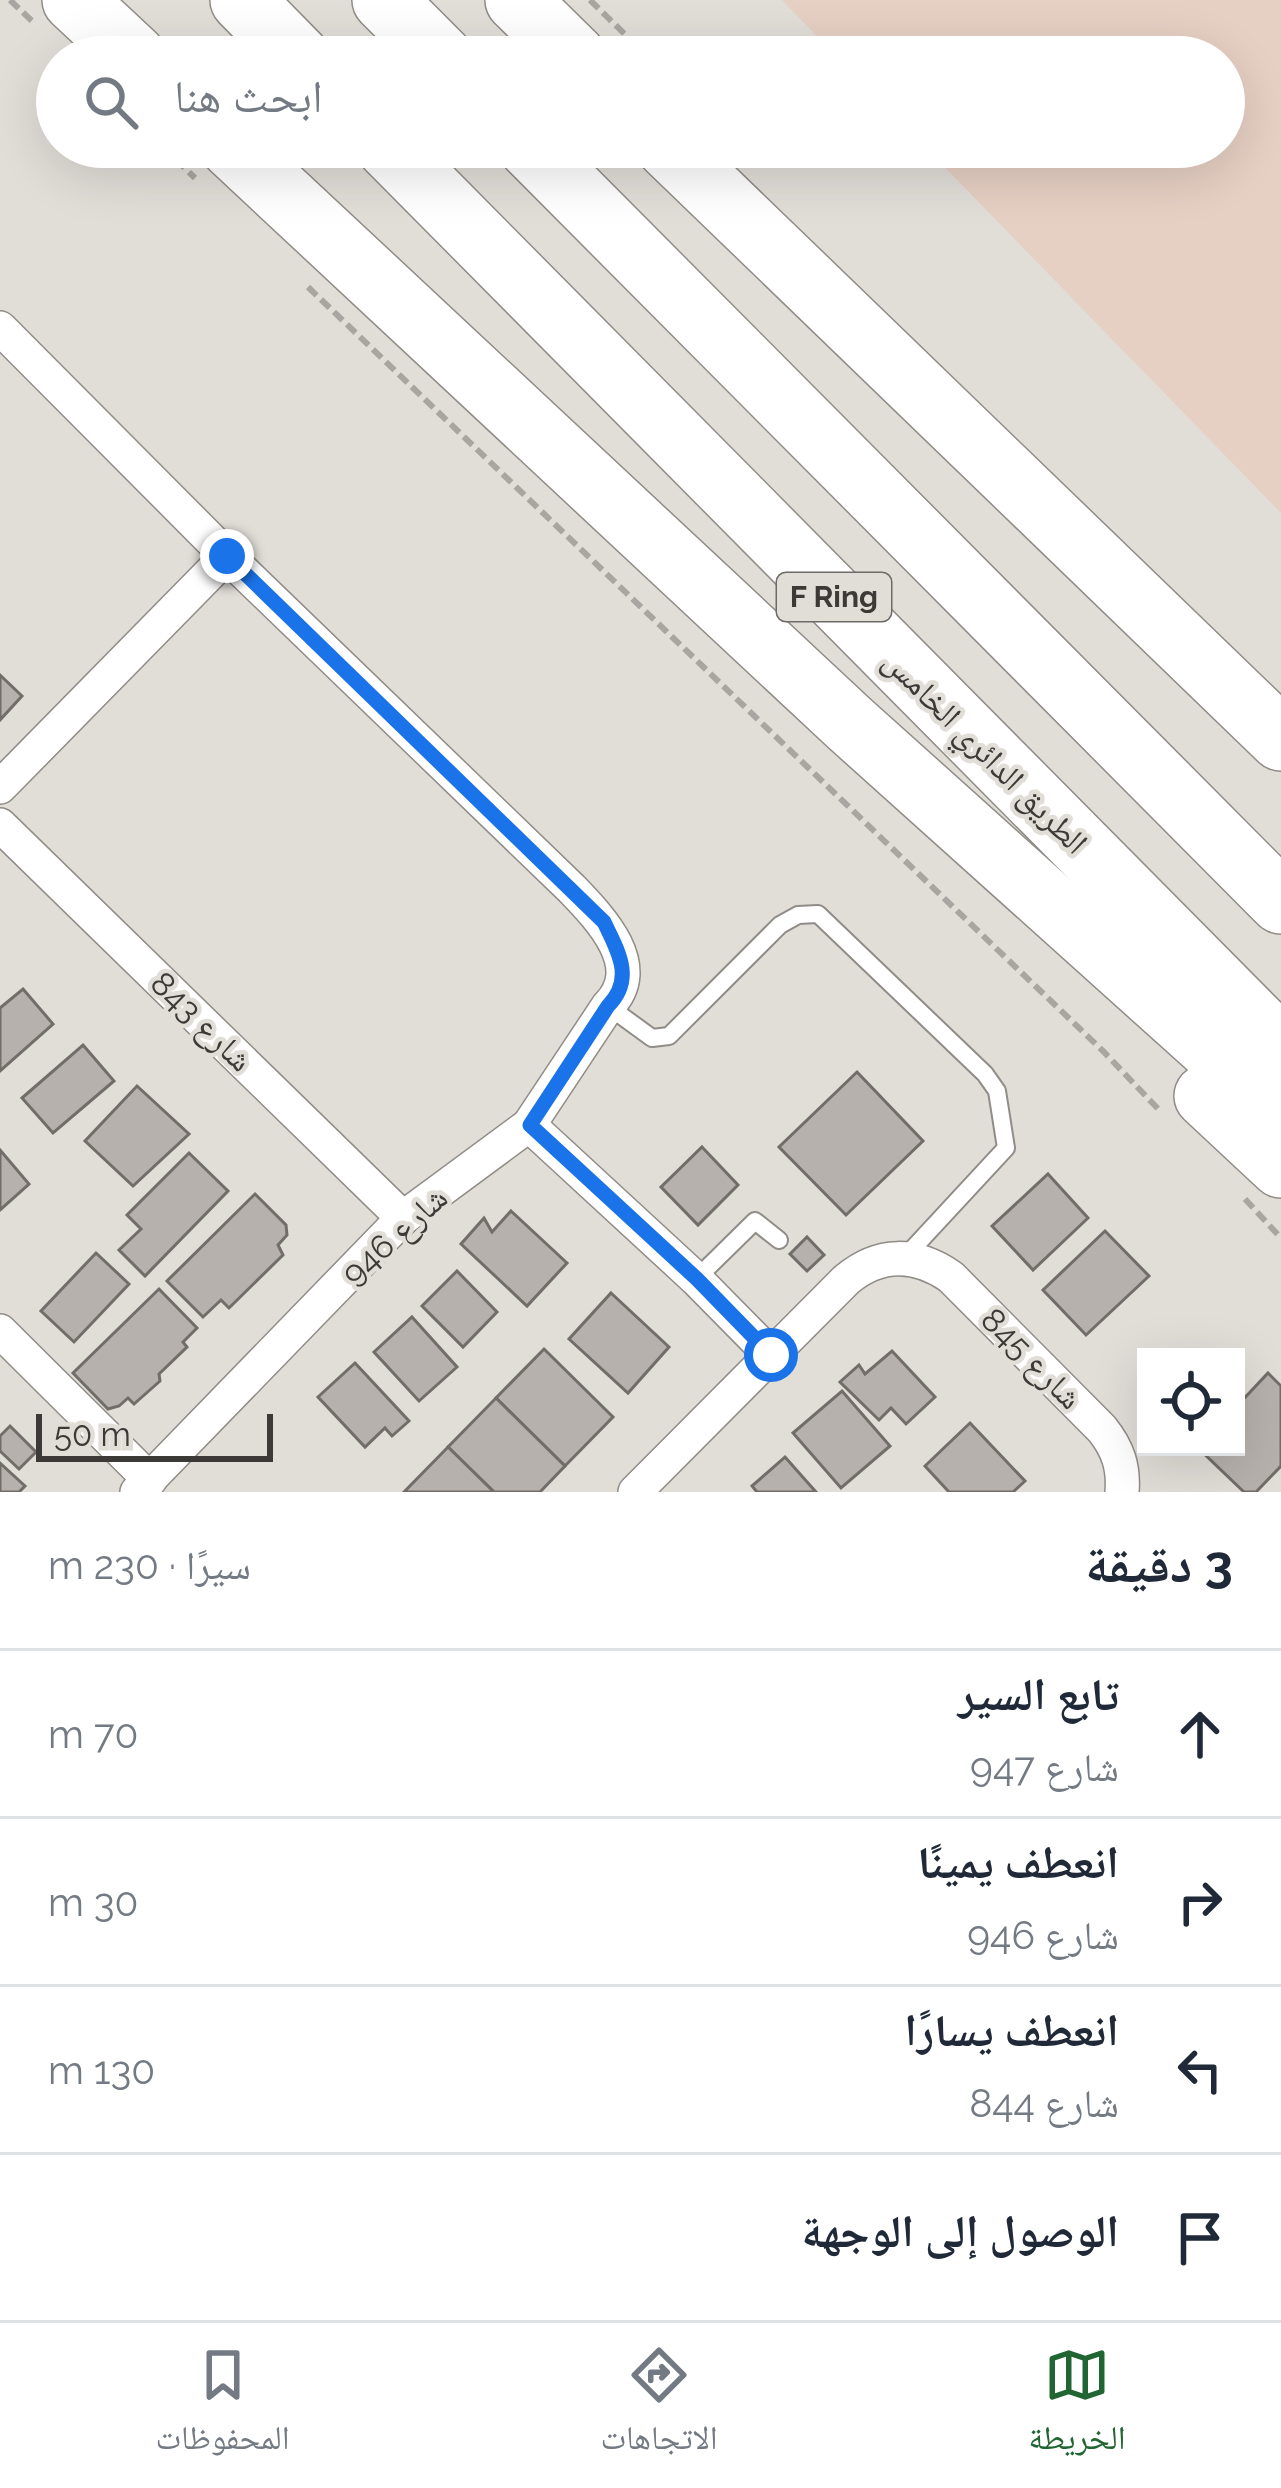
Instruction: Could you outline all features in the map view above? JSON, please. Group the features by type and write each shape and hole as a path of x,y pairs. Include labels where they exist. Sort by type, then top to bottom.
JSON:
{"highway":[{"path":"74,0 113,36"},
{"path":"242,0 277,36"},
{"path":"384,0 420,36"},
{"path":"517,0 554,36"},
{"path":"219,168 1281,1111"},
{"name":"الطريق الدائري الخامس","path":"409,168 1281,1048"},
{"name":"F Ring","path":"551,168 1281,902"},
{"path":"690,168 1281,739"},
{"path":"1093,559 1281,773"},
{"path":"849,723 950,849 1257,1177"}],"street":[{"path":"0,328 227,556 0,787"},
{"name":"شارع 946","path":"143,1486 403,1218 530,1125 618,997 625,965 604,922 588,905 227,556"},
{"name":"شارع 843","path":"0,825 403,1218"},
{"path":"530,1125 697,1279 771,1355"},
{"path":"635,1492 858,1270 873,1262 905,1258"},
{"name":"شارع 845","path":"905,1258 922,1261 951,1277 1102,1429 1120,1456 1127,1490"},
{"path":"0,1331 143,1486"}],"lane":[{"path":"608,1006 652,1038 669,1036 780,925 798,915 818,914 997,1090 1006,1148 905,1258"},
{"path":"697,1279 755,1221 779,1240"}],"path":[{"path":"590,0 627,36"},
{"path":"299,279 1104,1052 1168,1120"},
{"path":"1257,1177 1281,1238"}],"shaded area":[{"path":"782,0 1281,0 1281,513 945,168 1245,168 1245,36 817,36"}],"building":[{"path":"0,675 22,696 0,720"},
{"path":"23,989 53,1024 0,1071 0,1008"},
{"path":"83,1045 114,1081 53,1133 22,1098"},
{"path":"857,1072 923,1141 846,1215 779,1147"},
{"path":"137,1086 189,1134 133,1186 85,1141"},
{"path":"702,1147 738,1185 698,1225 661,1187"},
{"path":"0,1150 29,1184 0,1210"},
{"path":"189,1153 228,1191 145,1276 119,1250 141,1229 127,1215"},
{"path":"1048,1174 1088,1218 1033,1270 992,1226"},
{"path":"255,1194 286,1225 287,1235 278,1245 283,1255 229,1308 221,1300 203,1317 167,1281"},
{"path":"511,1211 567,1263 527,1306 461,1244 484,1218 492,1232"},
{"path":"1105,1231 1149,1276 1086,1335 1043,1290"},
{"path":"807,1237 824,1255 807,1271 790,1254"},
{"path":"96,1253 129,1284 74,1342 41,1311"},
{"path":"457,1271 497,1312 463,1347 422,1306"},
{"path":"159,1289 197,1328 183,1342 187,1347 159,1374 160,1381 134,1404 128,1398 108,1409 73,1373"},
{"path":"611,1293 669,1347 628,1393 569,1339"},
{"path":"412,1317 457,1367 419,1401 374,1352"},
{"path":"544,1349 613,1417 565,1466 496,1398"},
{"path":"892,1351 935,1397 906,1424 891,1408 879,1420 840,1382 859,1365 865,1374"},
{"path":"355,1363 409,1421 392,1436 385,1428 365,1447 318,1397"},
{"path":"1268,1373 1281,1386 1281,1466 1256,1492 1244,1492 1206,1456 1245,1456 1245,1397"},
{"path":"842,1391 890,1446 841,1488 793,1433"},
{"path":"496,1398 565,1466 540,1492 494,1492 448,1447"},
{"path":"970,1423 1025,1481 1013,1492 949,1492 925,1466"},
{"path":"10,1426 36,1452 19,1469 0,1451 0,1436"},
{"path":"448,1447 494,1492 404,1492"},
{"path":"785,1457 816,1492 757,1492 752,1486"},
{"path":"0,1463 25,1486 19,1492 0,1492"}],"route":[{"path":"227,556 604,922 625,965 618,997 530,1125 697,1279 771,1355"}]}
